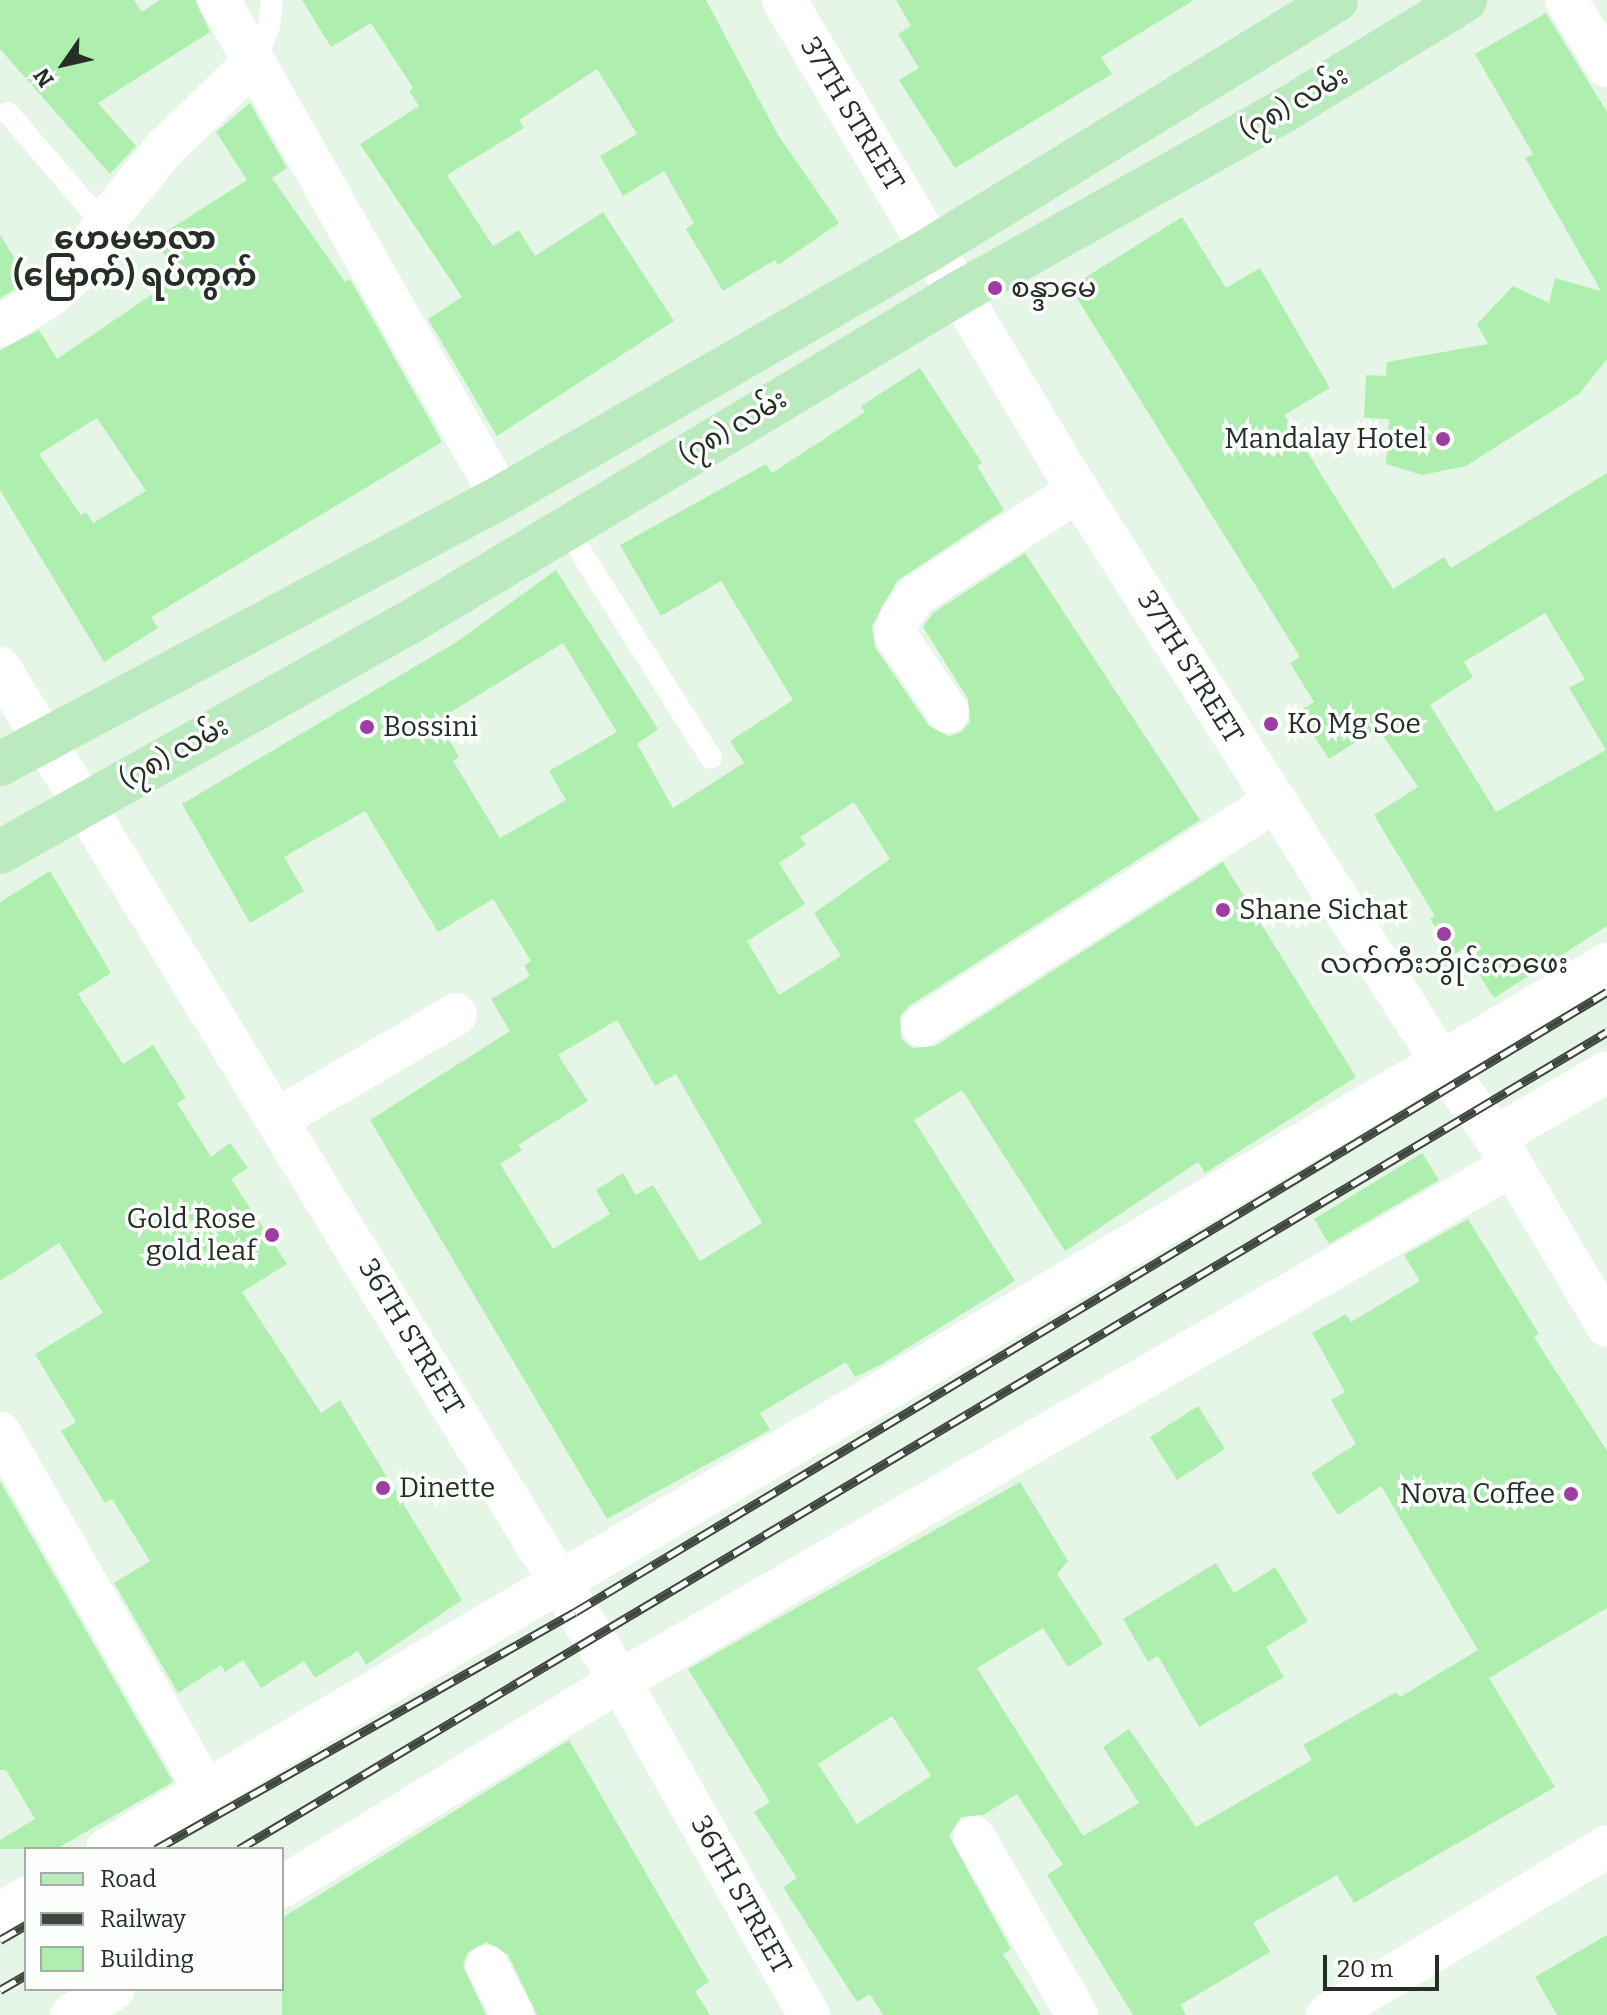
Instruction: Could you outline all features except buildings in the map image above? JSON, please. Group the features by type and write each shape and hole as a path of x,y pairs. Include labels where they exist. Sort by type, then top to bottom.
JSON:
{"main road":[{"name":"(၇၈) လမ်း","path":"0,764 41,738 501,497 932,248 1336,0"},
{"name":"(၇၈) လမ်း","path":"0,852 405,625 959,293 1285,110 1465,0"}],"street":[{"path":"219,0 501,497"},
{"name":"37TH STREET","path":"784,0 1078,491 1442,1062 1503,1152 1607,1326"},
{"path":"1566,0 1607,66"},
{"path":"0,326 50,296 72,276 103,224 165,148 254,62"},
{"path":"948,712 895,634 901,616 916,595 1078,491"},
{"name":"36TH STREET","path":"0,668 41,738 86,802 620,1681 809,2015"},
{"path":"922,1026 1275,801"},
{"path":"110,1847 1607,964"},
{"path":"279,1118 456,1014"},
{"path":"284,1886 1503,1152 1607,1072"},
{"path":"0,1433 206,1791"},
{"path":"974,1837 1077,2015"},
{"path":"1327,2015 1607,1847"},
{"path":"0,1914 24,1899"},
{"path":"487,1966 513,2015"},
{"path":"71,2015 111,1991"}],"lane":[{"path":"254,62 269,26 272,0"},
{"path":"8,113 103,224"},
{"path":"565,527 711,758"}],"railway":[{"path":"160,1847 575,1612 1607,992"},
{"path":"242,1847 1607,1032"},
{"path":"0,1940 24,1926"},
{"path":"0,1990 24,1976"}],"place":[{"name":"စန္ဒာမေ","path":"995,288"},
{"name":"Mandalay Hotel","path":"1443,439"},
{"name":"Ko Mg Soe","path":"1271,724"},
{"name":"Bossini","path":"367,727"},
{"name":"Shane Sichat","path":"1223,910"},
{"name":"လက်ကီးဘွိုင်းကဖေး","path":"1444,934"},
{"name":"Gold Rose gold leaf","path":"272,1235"},
{"name":"Dinette","path":"383,1488"},
{"name":"Nova Coffee","path":"1571,1494"}],"district":[{"name":"ဟေမမာလာ (မြောက်) ရပ်ကွက်","path":"135,258"}]}
